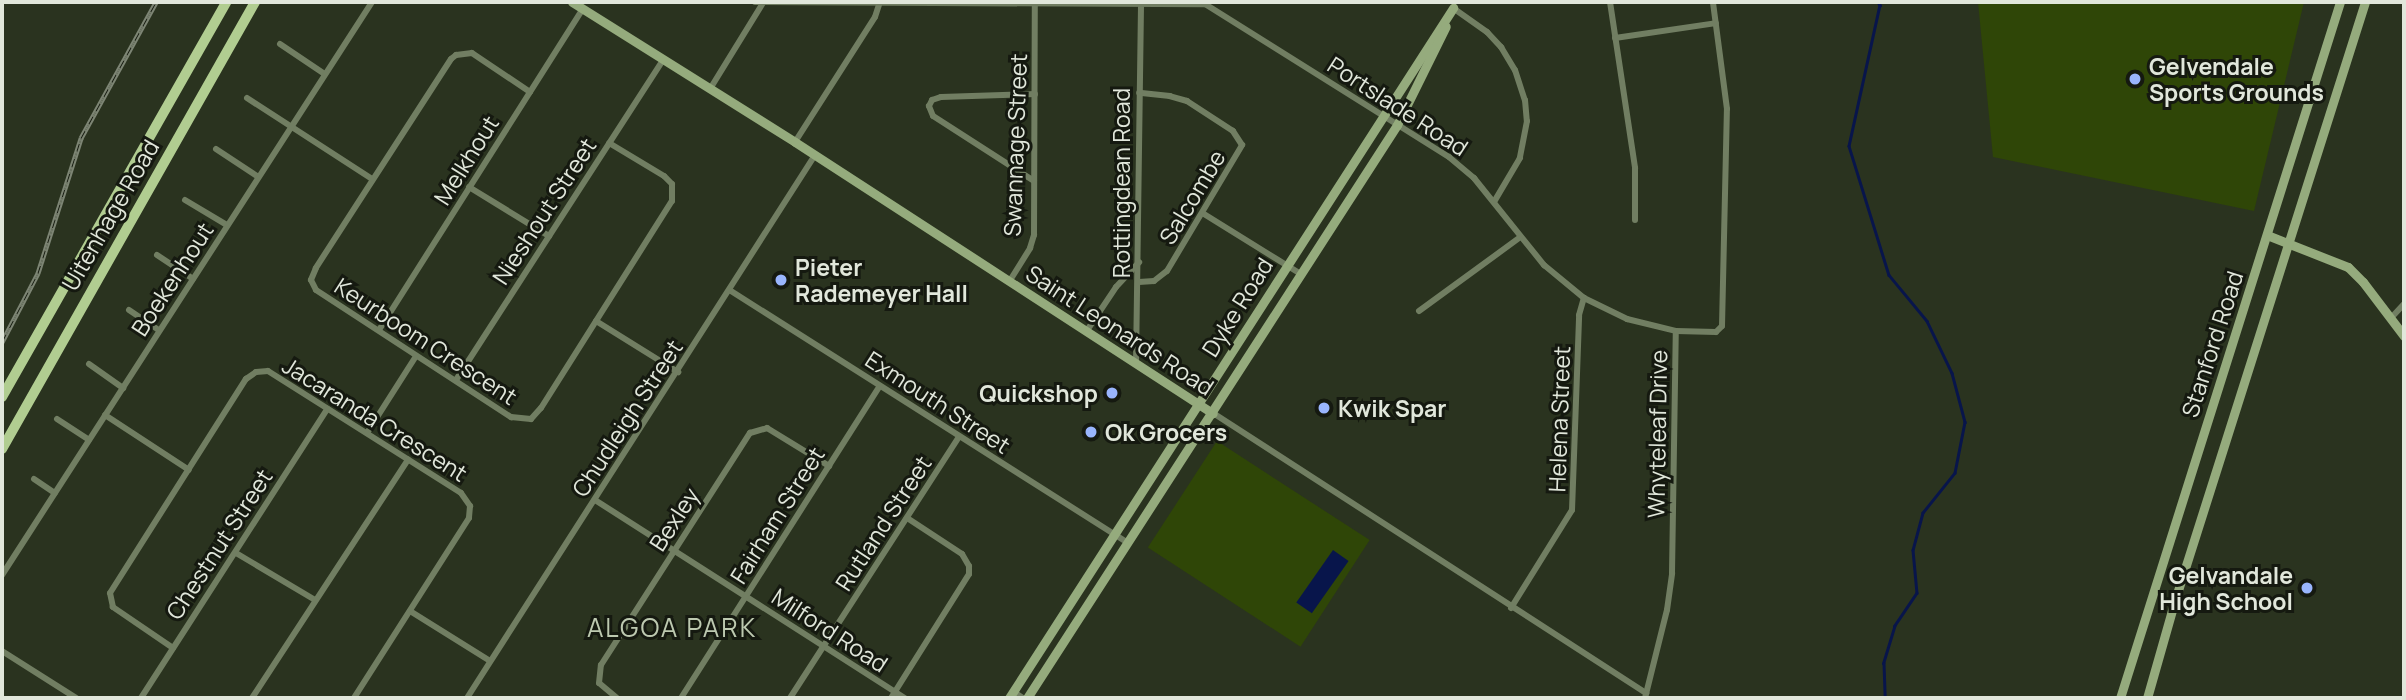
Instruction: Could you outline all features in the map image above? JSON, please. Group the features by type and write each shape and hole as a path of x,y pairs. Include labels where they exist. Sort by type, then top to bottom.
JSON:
{"main road":[{"name":"Uitenhage Road","path":"2,397 226,2"},
{"name":"Uitenhage Road","path":"2,449 256,2"}],"street":[{"name":"Boekenhout","path":"2,575 323,73 372,2"},
{"name":"Saint Leonards Road","path":"572,2 795,142 1646,696"},
{"name":"Portslade Road","path":"755,2 1140,2 1209,5 1462,168 1494,202 1519,238 1559,279 1584,298 1628,319 1676,331"},
{"name":"Rottingdean Road","path":"1136,364 1140,2"},
{"path":"1610,2 1634,168 1635,220"},
{"name":"Whyteleaf Drive","path":"1646,696 1667,610 1672,573 1676,331 1716,332 1722,326 1727,109 1713,2"},
{"name":"Stanford Road","path":"2120,698 2340,2"},
{"name":"Stanford Road","path":"2147,698 2174,603 2365,2"},
{"path":"709,89 763,3"},
{"path":"795,142 875,17 880,3"},
{"name":"Swannage Street","path":"1009,282 1033,241 1035,3"},
{"path":"1455,5 1488,32 1501,47 1515,70 1525,100 1527,121 1520,158 1494,202"},
{"name":"Dyke Road","path":"1012,695 1455,5"},
{"name":"Dyke Road","path":"1025,698 1213,413 1299,273 1397,125 1431,61 1455,5"},
{"name":"Melkhout","path":"379,330 583,9"},
{"path":"1615,38 1716,23"},
{"path":"280,44 323,73"},
{"name":"Keurboom Crescent","path":"530,92 472,53 456,55 450,59 316,268 311,280 320,294 512,417 531,419 541,408 673,195 672,184 664,176 609,143"},
{"name":"Nieshout Street","path":"456,380 663,60"},
{"name":"Salcombe","path":"1139,93 1170,96 1187,101 1239,135 1241,150 1163,275 1154,281 1139,282"},
{"path":"1034,181 933,116 929,106 940,97 1035,94"},
{"path":"247,98 372,179"},
{"path":"216,149 257,176"},
{"name":"Chudleigh Street","path":"467,698 731,291 815,155"},
{"path":"469,187 549,236"},
{"path":"185,200 227,225"},
{"path":"1203,214 1299,273"},
{"path":"2267,235 2347,267 2363,282 2404,336"},
{"path":"1419,312 1519,238"},
{"path":"157,255 192,279"},
{"path":"1086,332 1116,286 1139,262"},
{"name":"Exmouth Street","path":"731,291 1126,542"},
{"name":"Helena Street","path":"1511,608 1572,510 1579,315 1584,298"},
{"path":"2391,318 2404,304"},
{"path":"129,310 159,330"},
{"path":"596,321 678,372"},
{"path":"366,433 416,356"},
{"path":"89,364 123,388"},
{"name":"Jacaranda Crescent","path":"173,648 113,607 110,597 247,380 256,372 268,372 461,493 468,501 471,512 354,698"},
{"name":"Fairham Street","path":"681,698 880,386"},
{"name":"Chestnut Street","path":"141,698 327,409"},
{"path":"105,415 189,470"},
{"path":"57,419 89,440"},
{"name":"Bexley","path":"617,698 599,683 601,665 754,429 767,428 829,466"},
{"name":"Rutland Street","path":"790,698 959,437"},
{"path":"253,698 408,460"},
{"path":"34,479 55,493"},
{"name":"Milford Road","path":"595,500 746,596 893,695 905,698"},
{"path":"893,695 969,574 969,566 962,554 907,518"},
{"path":"236,553 315,600"},
{"path":"410,611 491,661"},
{"path":"2,652 76,698"},
{"path":"1012,695 1025,698"}],"green space":[{"name":"Gelvendale Sports Grounds","path":"1978,2 2304,2 2254,211 1993,157"},
{"path":"1217,441 1370,540 1300,647 1148,548"}],"shaded area":[{"path":"1333,550 1349,561 1312,613 1296,602"}],"waterway":[{"path":"1878,2 1880,5 1849,146 1889,275 1927,321 1952,373 1965,422 1955,473 1923,513 1913,550 1917,593 1895,626 1884,663 1885,698"}],"railway":[{"path":"2,342 38,273 81,138 156,2"}],"place":[{"name":"Gelvendale Sports Grounds","path":"2135,79"},
{"name":"Pieter Rademeyer Hall","path":"781,280"},
{"name":"Quickshop","path":"1112,393"},
{"name":"Kwik Spar","path":"1324,408"},
{"name":"Ok Grocers","path":"1091,432"},
{"name":"Gelvandale High School","path":"2307,588"}],"district":[{"name":"ALGOA PARK","path":"672,628"}]}
